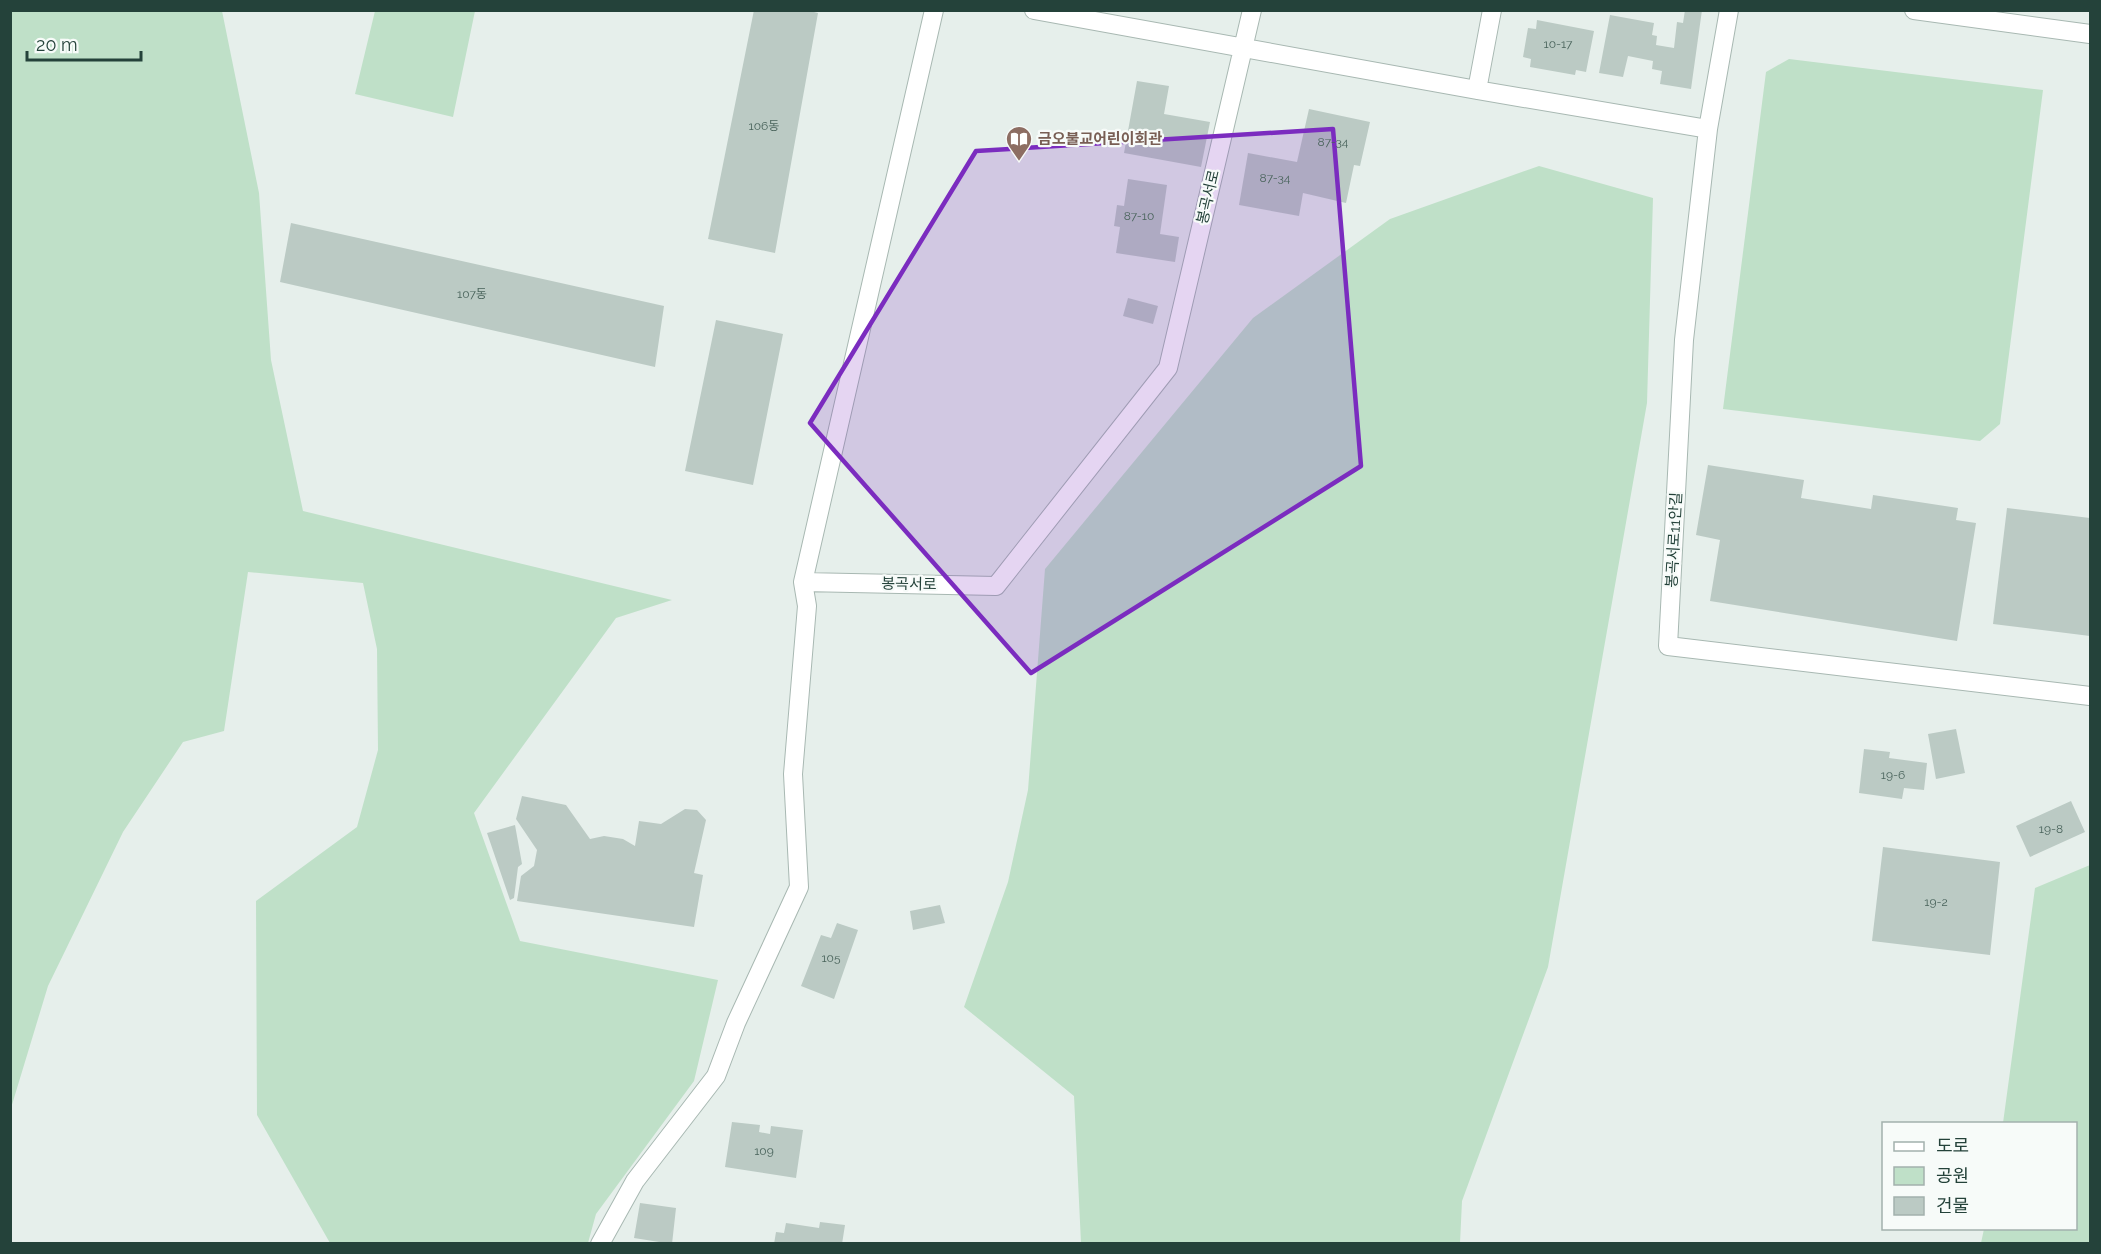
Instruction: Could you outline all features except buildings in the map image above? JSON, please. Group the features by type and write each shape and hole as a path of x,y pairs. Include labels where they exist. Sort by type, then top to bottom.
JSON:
{"street":[{"path":"600,1244 635,1181 716,1076 736,1023 799,887 793,774 807,606 803,582 934,10"},
{"path":"1034,10 1708,129"},
{"name":"봉곡서로","path":"803,582 996,586 1168,368 1252,10"},
{"path":"1477,90 1492,10"},
{"name":"봉곡서로11안길","path":"1729,10 1708,129 1684,339 1668,646 2091,696"},
{"path":"1914,10 2091,34"}],"highlighted area":[{"path":"1333,129 1361,466 1031,673 810,423 976,151"}],"green space":[{"path":"11,10 222,11 259,193 271,360 303,511 672,600 616,618 474,813 520,941 718,980 694,1081 596,1214 588,1243 330,1243 257,1115 256,901 357,827 378,750 377,649 363,583 248,572 224,731 183,742 123,832 48,986 11,1108"},
{"path":"375,11 475,11 453,117 355,94"},
{"path":"1789,59 2043,90 2000,424 1980,441 1723,409 1766,72"},
{"path":"1539,166 1653,198 1647,403 1548,967 1462,1201 1460,1243 1081,1243 1074,1096 964,1007 1008,882 1028,790 1045,569 1253,318 1390,219"},
{"path":"2090,865 2090,1243 1981,1243 1984,1230 2077,1230 2077,1122 2003,1122 2035,888"}],"place":[{"name":"금오불교어린이회관","path":"1019,162"}]}
